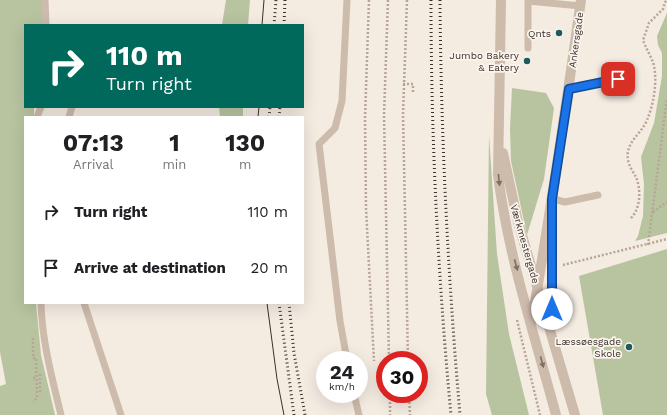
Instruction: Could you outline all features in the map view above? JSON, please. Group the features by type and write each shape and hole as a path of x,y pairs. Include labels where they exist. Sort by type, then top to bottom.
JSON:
{"street":[{"name":"Værkmestergade","path":"501,0 500,141 498,175 501,201 556,415"},
{"name":"Ankersgade","path":"532,324 581,3"},
{"name":"Værkmestergade","path":"500,141 518,222 575,415"},
{"name":"Ankersgade","path":"552,199 552,337"}],"lane":[{"path":"45,0 46,24"},
{"path":"345,351 340,321 319,144 335,128 341,107 347,0"},
{"path":"528,48 528,0 581,3"},
{"path":"569,89 618,79"},
{"path":"552,199 565,202 598,195"},
{"path":"41,304 41,316 50,370 61,415"},
{"path":"84,304 121,415"},
{"path":"356,403 359,415"}],"path":[{"path":"369,0 365,118 366,208 374,361"},
{"path":"388,0 384,123 389,351"},
{"path":"407,0 404,84 404,208 408,351"},
{"path":"631,218 637,211 638,186 628,162 628,153 634,138 647,120 655,86 653,62 643,40 649,23 663,9 665,2 667,1"},
{"path":"404,84 413,84 413,92"},
{"path":"648,245 667,98"},
{"path":"652,212 667,202"},
{"path":"552,268 667,240"},
{"path":"33,333 33,358 36,358 37,378 37,398 33,402"},
{"path":"390,403 390,415"},
{"path":"409,403 410,415"}],"green space":[{"path":"0,0 45,0 47,24 24,24 24,108 34,108 34,116 24,116 24,304 36,304 41,355 55,415 0,415 0,386 6,384 0,352"},
{"path":"226,0 250,0 248,24 222,24"},
{"path":"667,13 667,233 635,241 638,236 643,216 644,184 641,157 654,123 662,76 662,53 658,45 657,36"},
{"path":"512,88 546,93 554,108 544,179 527,235 511,161 510,129"},
{"path":"219,108 243,108 243,116 220,116"},
{"path":"489,135 497,254 509,334 529,415 492,415 486,394"},
{"name":"Læssøesgade Skole","path":"667,249 667,415 603,415 579,276"}],"tram line":[{"path":"262,24 264,0"},
{"path":"258,116 259,108"},
{"path":"267,304 277,379 284,415"}],"railway":[{"path":"274,24 276,0"},
{"path":"284,24 285,0"},
{"path":"431,0 432,104 436,208 442,311 451,415"},
{"path":"440,0 446,208 460,415"},
{"path":"269,116 270,108"},
{"path":"279,116 280,108"},
{"path":"279,304 294,415"},
{"path":"289,304 294,353 305,415"}],"place":[{"name":"Qnts","path":"559,33"},
{"name":"Jumbo Bakery & Eatery","path":"527,61"},
{"name":"Læssøesgade Skole","path":"629,347"}],"route":[{"path":"552,309 552,199 569,89 618,79"}]}
